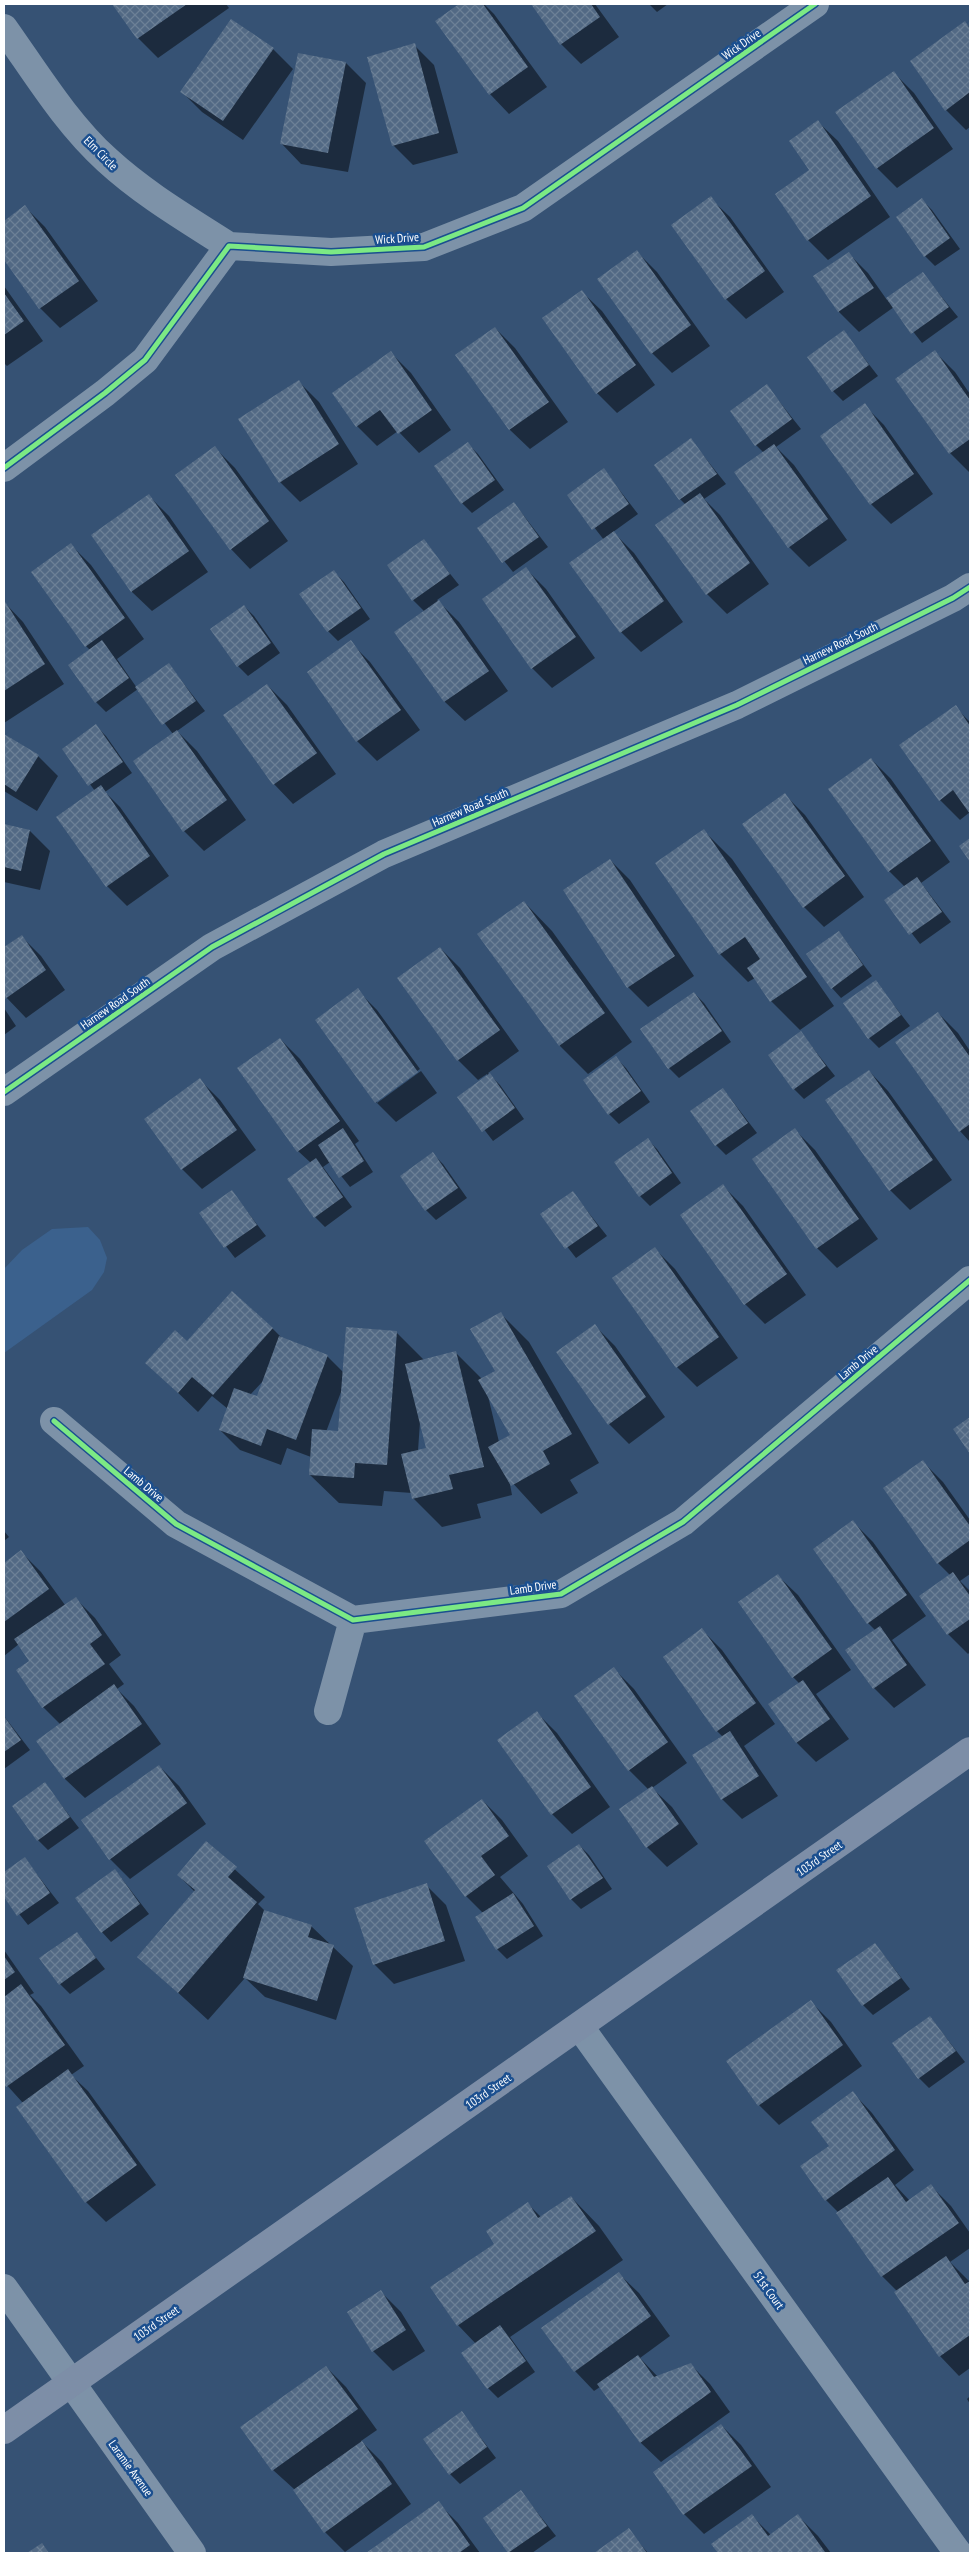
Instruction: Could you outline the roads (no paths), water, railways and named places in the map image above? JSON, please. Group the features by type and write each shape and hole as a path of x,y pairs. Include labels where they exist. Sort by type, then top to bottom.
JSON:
{"main road":[{"name":"103rd Street","path":"4,2430 580,2027 970,1751"}],"street":[{"name":"Wick Drive","path":"229,246 332,252 424,247 523,208 816,4"},
{"name":"Elm Circle","path":"4,28 76,127 106,159 136,184 229,246"},
{"path":"4,468 105,393 145,360 229,246"},
{"name":"Harnew Road South","path":"4,1092 212,947 384,854 737,705 945,602 970,587"},
{"name":"Lamb Drive","path":"54,1421 176,1524 353,1620 561,1594 684,1522 970,1280"},
{"path":"328,1711 353,1620"},
{"name":"51st Court","path":"580,2027 958,2553"},
{"name":"Laramie Avenue","path":"4,2288 192,2553"}],"water":[{"path":"88,1227 100,1240 107,1258 104,1272 92,1290 4,1353 4,1269 22,1250 52,1229"}]}
